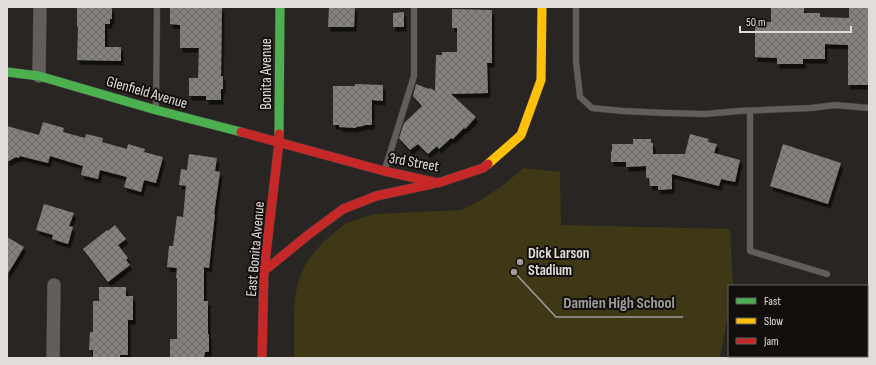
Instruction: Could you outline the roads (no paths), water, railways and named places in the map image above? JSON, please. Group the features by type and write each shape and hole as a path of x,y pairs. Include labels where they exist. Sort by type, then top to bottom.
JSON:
{"street":[{"path":"39,76 40,7"},
{"name":"Bonita Avenue","path":"279,142 280,7"},
{"name":"3rd Street","path":"279,142 384,171 438,183 483,168 521,135 541,80 542,7"},
{"name":"Glenfield Avenue","path":"7,72 39,76 156,110 279,142"},
{"name":"East Bonita Avenue","path":"262,358 264,271 279,142"},
{"path":"264,271 343,209 376,196 438,183"},
{"path":"53,358 54,285"}],"lane":[{"path":"156,110 157,7"},
{"path":"384,171 414,76 414,7"},
{"path":"576,7 576,61 580,97 592,108 623,111 706,114 811,108 835,105 869,108"},
{"path":"750,111 750,251 828,274"}],"place":[{"name":"Dick Larson Stadium","path":"520,262"},
{"name":"Damien High School","path":"514,272"}]}
